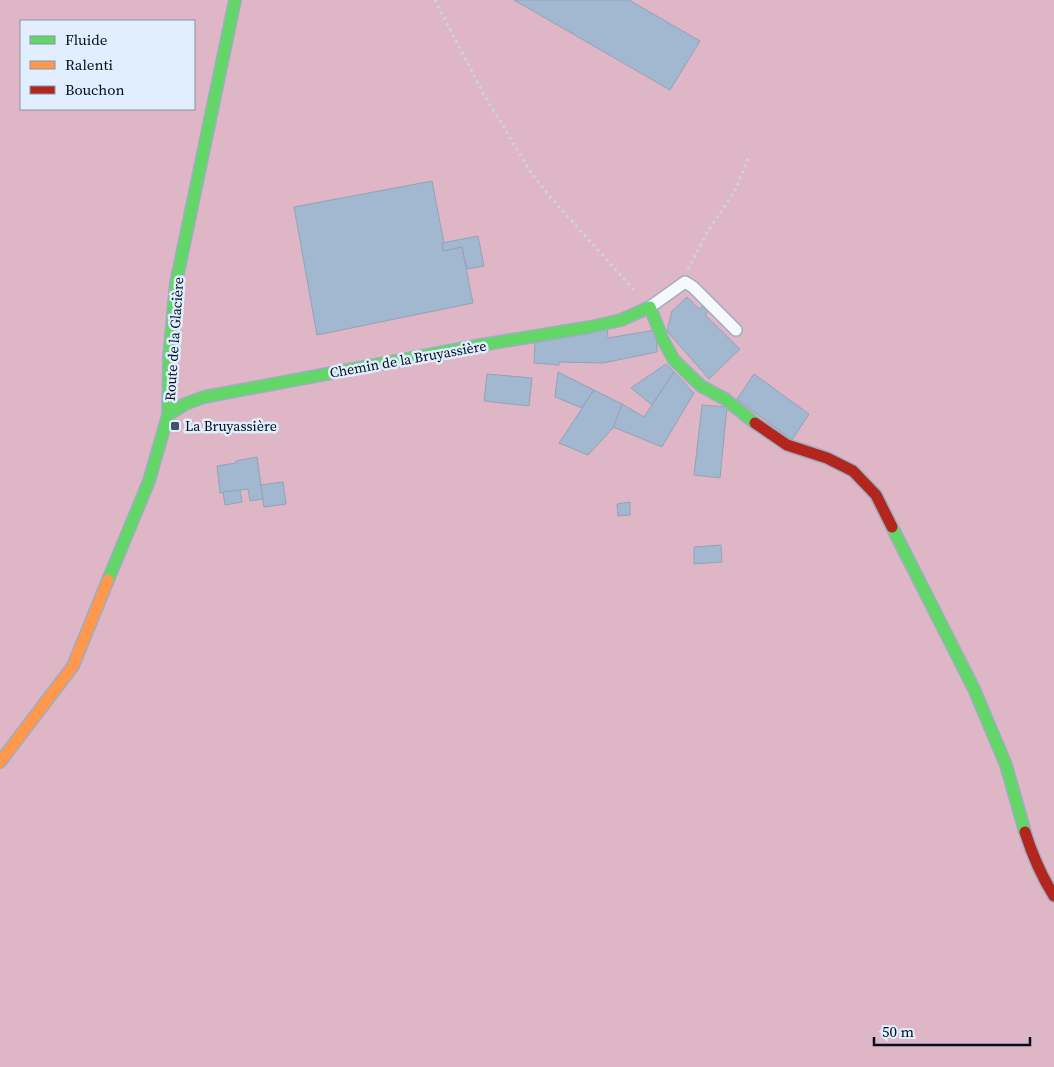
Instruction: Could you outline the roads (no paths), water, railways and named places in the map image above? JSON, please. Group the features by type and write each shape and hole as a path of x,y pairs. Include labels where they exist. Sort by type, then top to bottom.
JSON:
{"street":[{"name":"Route de la Glacière","path":"0,762 73,666 149,481 168,415 169,357 176,283 235,0"},
{"name":"Chemin de la Bruyassière","path":"168,415 185,404 204,397 481,345 590,327 620,320 650,307"},
{"path":"650,307 663,340 674,360 701,386 725,399 750,420 787,445 827,458 854,471 876,494 974,690 1006,765 1029,844 1047,886 1054,896"}],"lane":[{"path":"650,307 685,282 693,287 736,330"}],"place":[{"name":"La Bruyassière","path":"175,426"}]}
